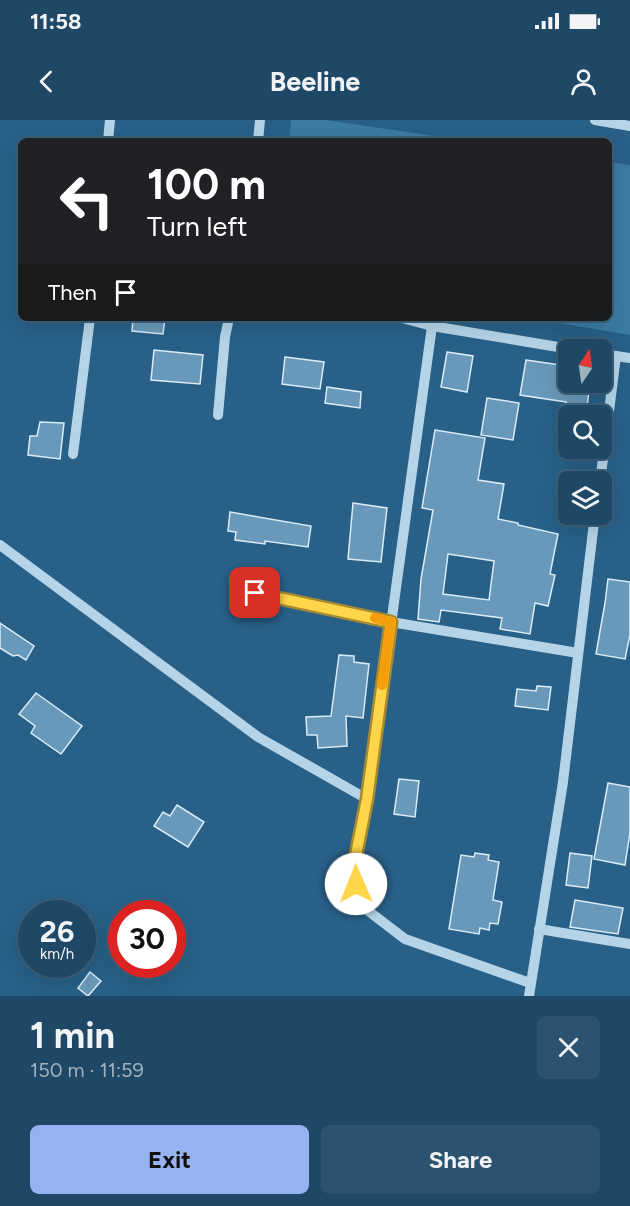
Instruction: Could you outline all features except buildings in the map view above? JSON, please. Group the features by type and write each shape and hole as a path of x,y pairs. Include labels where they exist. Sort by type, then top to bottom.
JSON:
{"street":[{"path":"108,138 110,120"},
{"path":"258,138 260,120"},
{"path":"595,120 628,124"},
{"path":"74,454 90,321"},
{"path":"218,415 228,321"},
{"path":"413,321 558,347"},
{"path":"432,326 367,799 355,860 358,903 405,939 530,983"},
{"path":"612,355 630,358"},
{"path":"601,471 616,356"},
{"path":"529,996 563,782 594,525"},
{"path":"0,545 88,613 258,737 367,799"},
{"path":"255,593 391,622 578,653"},
{"path":"539,929 630,944"}],"shaded area":[{"path":"291,120 325,120 448,138 289,138"},
{"path":"612,162 630,165 630,335 548,321 612,321"}],"slow traffic":[{"path":"375,618 391,622 382,685"}],"route":[{"path":"255,593 391,622 367,799 355,860 356,884"}]}
